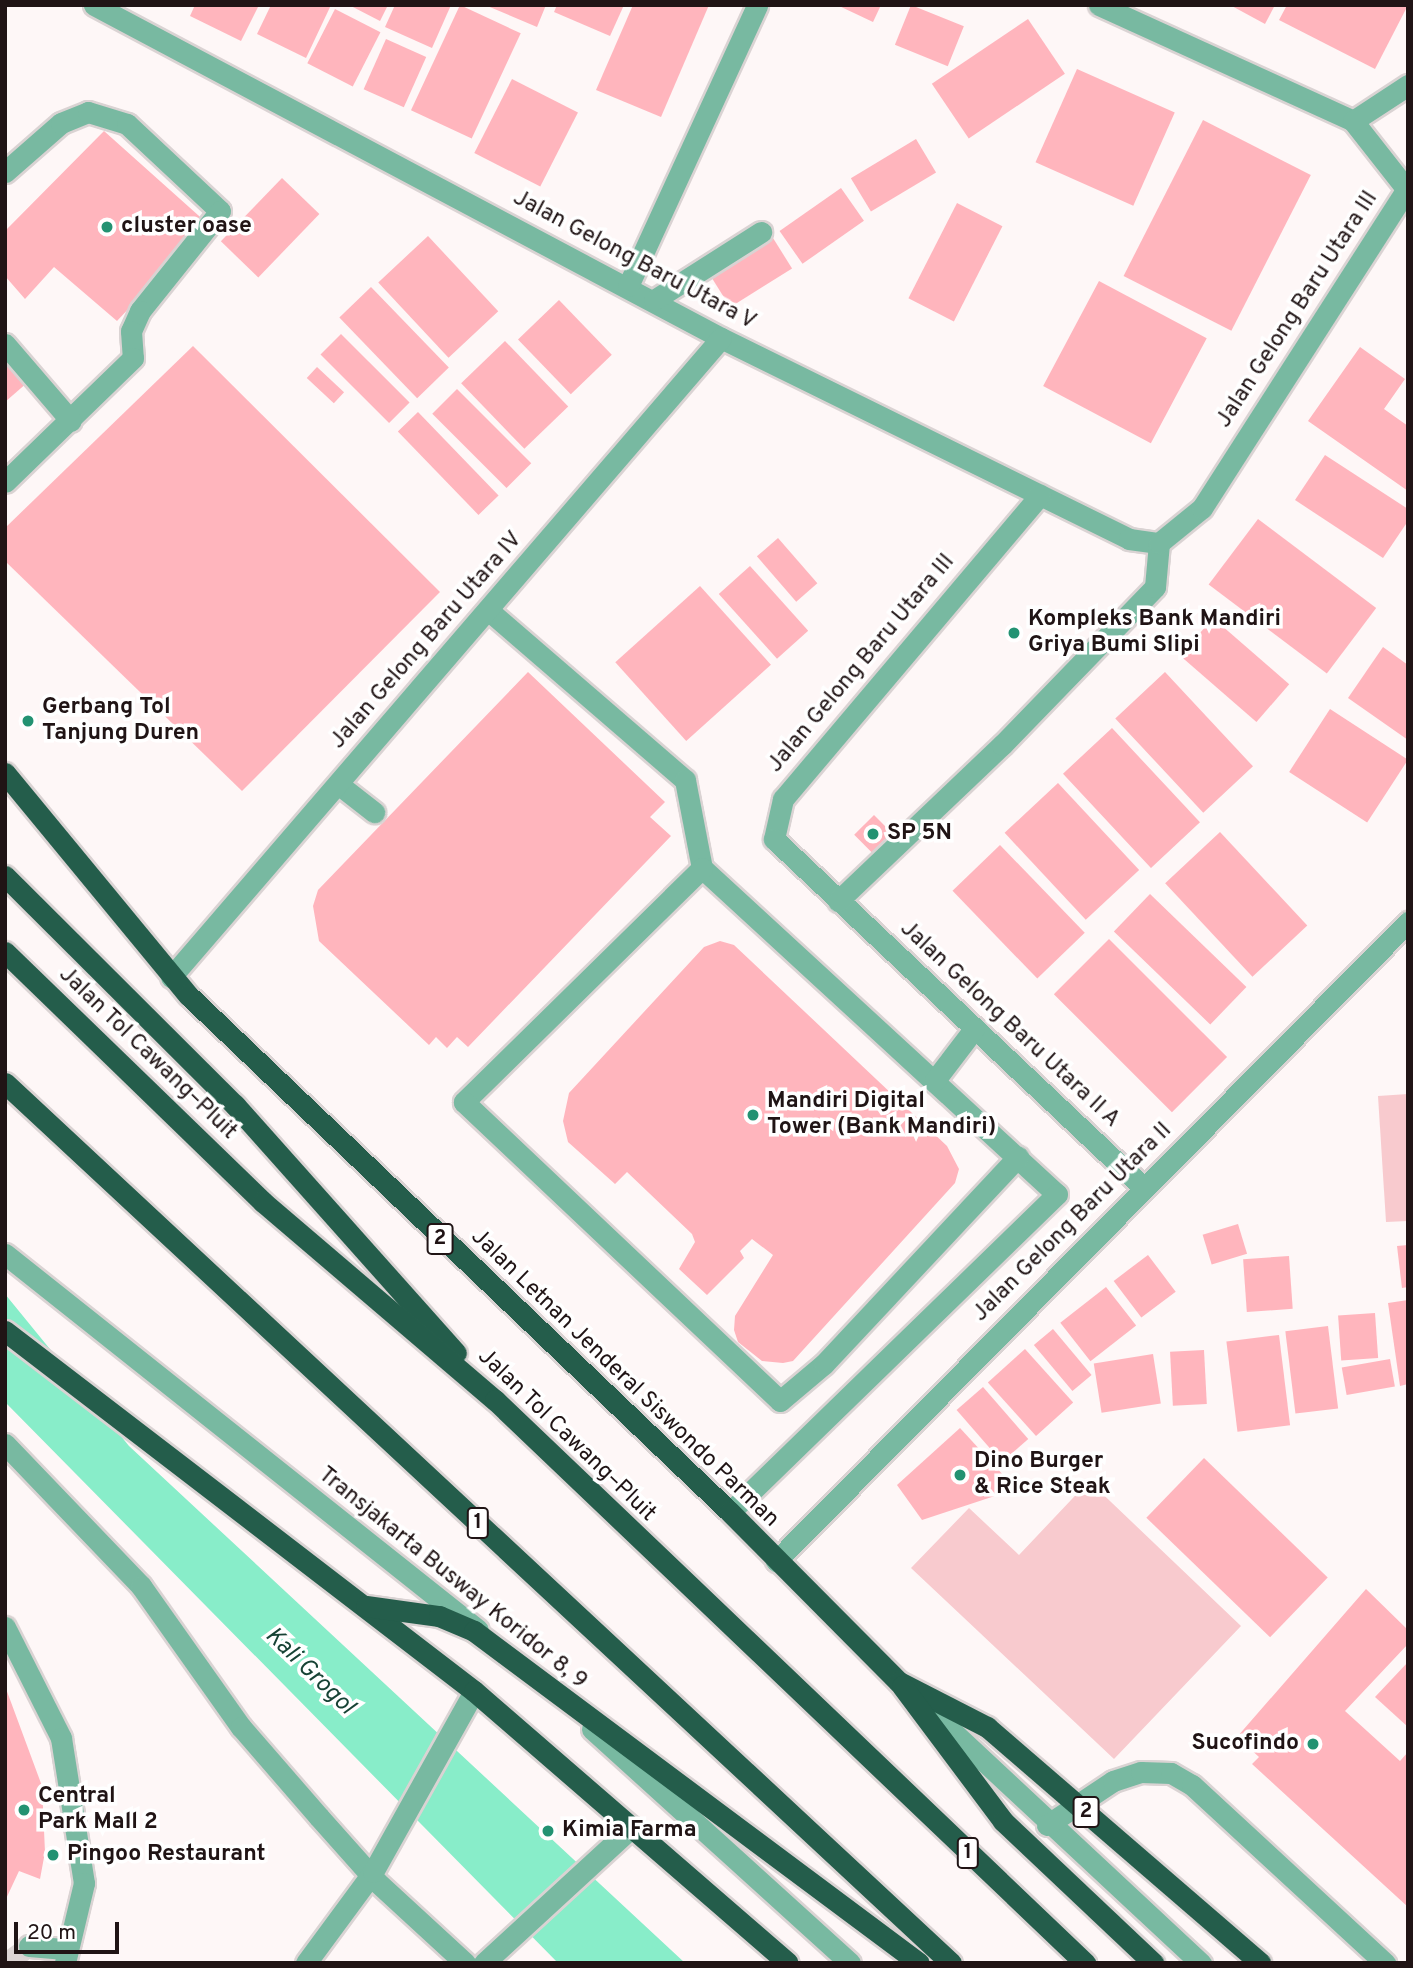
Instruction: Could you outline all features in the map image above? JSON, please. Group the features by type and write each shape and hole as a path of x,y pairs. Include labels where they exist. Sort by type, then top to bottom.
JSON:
{"highway":[{"name":"Jalan Letnan Jenderal Siswondo Parman","path":"5,773 171,977 526,1323 730,1512 899,1682 987,1727 1260,1963"},
{"path":"5,876 244,1115 495,1400"},
{"name":"Jalan Tol Cawang–Pluit","path":"5,952 264,1202 495,1400 1085,1963"},
{"name":"1","path":"5,1083 951,1963"},
{"path":"5,1331 228,1497 474,1691 788,1963"},
{"path":"365,1606 439,1616 474,1631 919,1963"},
{"path":"899,1682 1003,1821 1153,1963"}],"street":[{"name":"Jalan Gelong Baru Utara V","path":"93,5 628,286 721,338 1129,539 1159,543"},
{"path":"628,286 757,5"},
{"path":"1099,5 1353,121 1407,190"},
{"path":"1353,121 1408,85"},
{"path":"5,172 61,123 88,111 127,124 220,211 140,311 131,331 133,358 71,421 5,482"},
{"name":"Jalan Gelong Baru Utara III","path":"1159,543 1202,508 1407,190"},
{"path":"654,300 761,232"},
{"name":"Jalan Gelong Baru Utara IV","path":"171,977 721,338"},
{"path":"5,344 71,421"},
{"name":"Jalan Gelong Baru Utara III","path":"838,901 774,839 783,799 1040,495"},
{"path":"838,901 1002,745 1156,587 1159,543"},
{"path":"488,610 685,780 702,868 1057,1194 730,1512"},
{"path":"338,784 374,812"},
{"path":"702,868 464,1102 780,1401 824,1364 1018,1157"},
{"name":"Jalan Gelong Baru Utara II A","path":"838,901 1144,1188"},
{"name":"Jalan Gelong Baru Utara II","path":"776,1561 1408,922"},
{"path":"935,1080 974,1029"},
{"name":"Transjakarta Busway Koridor 8, 9","path":"5,1254 513,1659 850,1963"},
{"path":"5,1444 141,1586 241,1727 372,1874 465,1963"},
{"path":"5,1627 61,1738 84,1883 65,1956 29,1946"},
{"path":"899,1682 1047,1825 1201,1963"},
{"path":"306,1963 372,1874 474,1691"},
{"path":"1047,1825 1077,1804 1130,1774 1171,1773 1192,1785 1385,1963"},
{"path":"484,1963 632,1828"}],"shaded area":[{"path":"1408,1094 1408,1221 1386,1222 1378,1096"},
{"path":"1089,1481 1241,1626 1114,1759 911,1568 969,1508 1019,1555"}],"water":[{"name":"Kali Grogol","path":"5,1294 129,1446 685,1963 558,1963 5,1402"}],"building":[{"path":"195,5 259,5 241,41 190,16"},
{"path":"271,5 331,5 306,58 257,34"},
{"path":"349,5 388,5 380,21"},
{"path":"395,5 451,5 432,48 385,27"},
{"path":"460,5 521,33 472,138 411,110"},
{"path":"485,5 546,5 537,27"},
{"path":"557,5 624,5 610,36 554,12"},
{"path":"633,5 709,5 661,117 596,90"},
{"path":"837,5 881,5 873,22"},
{"path":"911,5 964,26 948,66 895,45"},
{"path":"1230,5 1275,5 1265,24"},
{"path":"1287,5 1408,5 1375,69 1279,20"},
{"path":"335,9 380,32 353,87 307,63"},
{"path":"1028,19 1065,74 969,139 932,84"},
{"path":"386,39 426,57 404,107 364,89"},
{"path":"1077,69 1175,113 1133,206 1036,162"},
{"path":"512,79 578,113 540,187 474,153"},
{"path":"1203,120 1311,175 1231,331 1124,276"},
{"name":"cluster oase","path":"104,131 208,224 117,321 54,267 25,299 5,276 5,231"},
{"path":"916,139 936,172 871,212 851,178"},
{"path":"282,178 319,214 258,277 221,241"},
{"path":"841,188 864,221 803,264 780,231"},
{"path":"957,203 1002,226 954,321 908,298"},
{"path":"428,236 498,311 449,358 378,282"},
{"path":"773,238 792,269 730,307 711,277"},
{"path":"1099,281 1207,338 1151,443 1043,386"},
{"path":"371,287 449,368 417,398 339,318"},
{"path":"559,300 612,355 571,394 518,340"},
{"path":"341,334 410,403 389,423 320,355"},
{"path":"505,341 568,406 524,449 461,383"},
{"path":"193,346 440,592 242,791 5,561 5,528"},
{"path":"1360,347 1405,379 1384,409 1408,426 1408,491 1308,421"},
{"path":"5,356 28,382 5,402"},
{"path":"317,367 344,392 334,403 307,378"},
{"path":"457,389 531,463 506,488 432,414"},
{"path":"418,412 499,495 478,515 398,431"},
{"path":"1325,455 1408,509 1408,521 1383,558 1295,500"},
{"path":"1258,519 1376,608 1327,674 1209,584"},
{"path":"778,538 817,583 796,602 757,556"},
{"path":"750,566 808,631 777,659 719,594"},
{"path":"700,586 771,665 686,741 615,662"},
{"path":"1213,618 1289,684 1256,722 1180,656"},
{"path":"1383,647 1408,665 1408,740 1348,698"},
{"path":"528,672 665,802 650,817 671,836 468,1047 457,1037 447,1048 436,1037 429,1045 319,941 313,906 318,890"},
{"path":"1165,672 1253,766 1203,813 1115,718"},
{"path":"1330,709 1408,760 1367,823 1289,772"},
{"path":"1112,728 1200,822 1151,868 1063,774"},
{"path":"1058,783 1139,870 1086,920 1005,833"},
{"name":"SP 5N","path":"874,815 892,833 872,852 854,835"},
{"path":"1220,832 1307,926 1252,977 1165,883"},
{"path":"1000,845 1085,933 1037,979 953,891"},
{"path":"1150,894 1246,987 1210,1024 1114,931"},
{"path":"1109,939 1227,1057 1172,1112 1054,994"},
{"path":"720,941 734,945 947,1146 959,1169 955,1183 793,1361 783,1363 762,1361 738,1342 734,1330 735,1316 773,1255 752,1239 740,1251 744,1258 707,1295 679,1269 695,1242 692,1234 627,1172 615,1184 568,1142 563,1121 569,1093 704,947"},
{"path":"1238,1224 1247,1254 1212,1264 1203,1235"},
{"path":"1408,1245 1408,1287 1402,1288 1397,1246"},
{"path":"1148,1255 1176,1292 1141,1318 1114,1281"},
{"path":"1289,1256 1293,1309 1247,1312 1243,1259"},
{"path":"1106,1287 1136,1326 1090,1361 1060,1323"},
{"path":"1408,1300 1408,1384 1400,1386 1388,1303"},
{"path":"1375,1313 1378,1358 1341,1360 1338,1316"},
{"path":"1328,1326 1338,1408 1295,1414 1285,1331"},
{"path":"1053,1329 1092,1375 1072,1391 1034,1345"},
{"path":"1279,1335 1290,1425 1237,1432 1226,1341"},
{"path":"1025,1349 1073,1403 1036,1436 988,1382"},
{"path":"1204,1350 1207,1404 1173,1406 1170,1352"},
{"path":"1153,1354 1161,1403 1102,1413 1094,1363"},
{"path":"1390,1359 1395,1387 1347,1395 1342,1368"},
{"path":"983,1387 1028,1439 1002,1462 957,1410"},
{"path":"960,1428 1016,1489 922,1520 897,1485"},
{"path":"1204,1458 1328,1577 1270,1637 1146,1518"},
{"name":"Sucofindo","path":"1366,1589 1408,1630 1408,1644 1345,1711 1400,1761 1408,1752 1408,1907 1252,1764 1259,1757 1237,1737"},
{"path":"1408,1662 1408,1727 1375,1697"},
{"name":"Central Park Mall 2","path":"5,1686 42,1786 45,1852 40,1879 19,1871 5,1901"}],"tunnel":[{"path":"6,1963 29,1946"}],"place":[{"name":"cluster oase","path":"107,227"},
{"name":"Kompleks Bank Mandiri Griya Bumi Slipi","path":"1014,633"},
{"name":"Gerbang Tol Tanjung Duren","path":"28,721"},
{"name":"SP 5N","path":"873,834"},
{"name":"Mandiri Digital Tower (Bank Mandiri)","path":"753,1115"},
{"name":"Dino Burger & Rice Steak","path":"960,1475"},
{"name":"Sucofindo","path":"1313,1744"},
{"name":"Central Park Mall 2","path":"24,1810"},
{"name":"Kimia Farma","path":"548,1831"},
{"name":"Pingoo Restaurant","path":"53,1855"}]}
